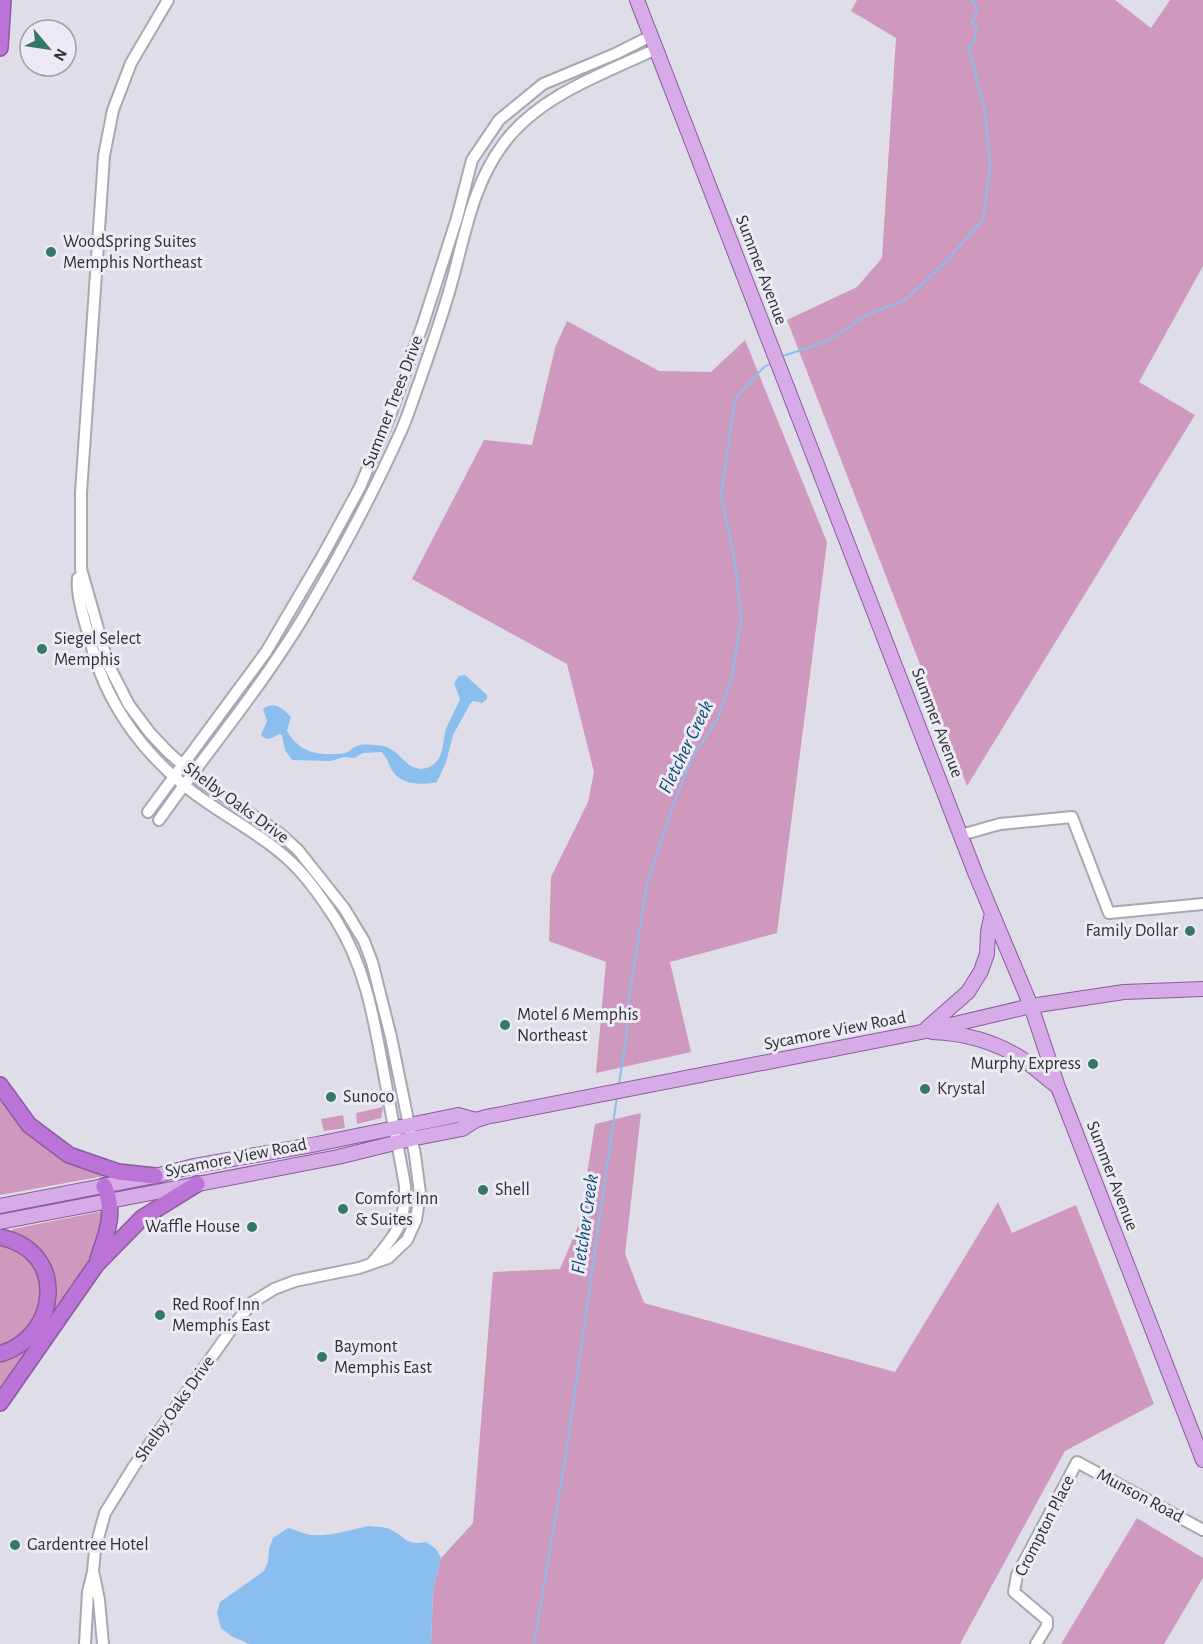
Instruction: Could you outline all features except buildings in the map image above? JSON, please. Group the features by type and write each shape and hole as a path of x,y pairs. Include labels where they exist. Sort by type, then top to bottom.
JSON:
{"highway":[{"path":"0,48 3,0"},
{"path":"0,1085 29,1125 69,1155 118,1172 155,1176"},
{"path":"0,1403 96,1265 141,1218 197,1184"},
{"path":"96,1265 108,1231 111,1201 104,1186"},
{"path":"0,1236 12,1239 30,1250 41,1262 50,1288 44,1315 36,1328 14,1349 0,1354"}],"main road":[{"name":"Summer Avenue","path":"637,0 961,835 1031,1006 1058,1087 1203,1460"},
{"path":"921,1032 952,1008 968,992 981,971 987,954 987,932 992,913"},
{"name":"Sycamore View Road","path":"0,1206 155,1176 194,1166 317,1144 462,1129 476,1120 921,1032 1031,1006 1124,992 1203,989"},
{"path":"921,1032 978,1039 1009,1051 1058,1087"},
{"name":"Sycamore View Road","path":"0,1222 197,1184 403,1134"}],"street":[{"name":"Shelby Oaks Drive","path":"85,1644 88,1592 93,1572 94,1549 110,1504 223,1340 253,1302 265,1293 295,1281 335,1274 371,1264 397,1231 404,1214 403,1134 391,1037 372,962 364,941 344,908 298,850 278,832 217,793 150,733 129,705 108,664 81,569 81,493 104,156 113,110 131,63 168,0"},
{"name":"Summer Trees Drive","path":"148,812 266,652 360,487 423,324 472,160 499,120 543,84 615,54 654,42"},
{"name":"Summer Trees Drive","path":"159,820 275,661 302,619 368,500 403,427 434,341 469,214 485,172 503,143 523,121 559,94 654,42"},
{"path":"443,260 456,264"},
{"name":"Shelby Oaks Drive","path":"81,569 77,581 92,651 109,694 126,723 184,785 271,846 298,868 335,918 356,956 373,1010 403,1134"},
{"path":"961,835 1000,824 1072,817 1109,913 1203,904"},
{"name":"Munson Road","path":"1077,1462 1203,1530"},
{"name":"Crompton Place","path":"1036,1644 1047,1626 1047,1620 1014,1592 1017,1575 1077,1462"},
{"path":"93,1572 99,1600 103,1644"}],"shaded area":[{"path":"857,0 1115,0 1151,28 1170,0 1203,0 1203,266 1139,382 1195,415 967,786 787,320 857,287 882,258 896,38 851,11"},
{"path":"567,321 659,371 711,372 745,340 827,542 777,933 670,962 691,1052 596,1073 606,962 549,941 551,877 588,802 594,772 567,664 412,579 484,440 532,445 555,348"},
{"path":"0,1095 35,1135 110,1175 0,1195"},
{"path":"383,1107 381,1118 357,1124 356,1113"},
{"path":"641,1113 625,1254 644,1303 895,1372 998,1202 1012,1233 1076,1205 1154,1404 1065,1451 960,1644 431,1644 433,1590 441,1558 473,1523 493,1272 560,1269 579,1224 595,1124"},
{"path":"343,1115 345,1128 324,1131 321,1119"},
{"path":"103,1211 107,1215 92,1263 0,1402 0,1361 21,1351 55,1295 53,1271 40,1252 11,1233 13,1229"},
{"path":"9,1241 39,1267 43,1303 26,1335 0,1349 0,1243"},
{"path":"1137,1518 1203,1558 1203,1578 1164,1644 1061,1644"}],"water":[{"path":"465,675 487,695 487,699 482,703 473,701 470,704 453,735 446,762 437,782 420,784 403,780 394,773 381,752 363,753 354,758 344,757 331,761 292,760 285,750 282,735 268,739 261,735 267,721 263,709 274,705 291,717 287,731 296,743 307,750 319,754 339,754 361,745 383,746 395,752 411,766 423,769 436,763 439,759 446,729 460,699 454,683 459,676"},
{"path":"368,1526 387,1528 413,1543 426,1542 436,1549 441,1558 433,1590 431,1644 249,1644 231,1636 221,1628 217,1613 220,1602 264,1571 273,1538 288,1528 308,1534 325,1535"}],"waterway":[{"name":"Fletcher Creek","path":"780,357 828,341 865,316 905,300 945,262 983,220 990,167 985,111 968,45 973,44 977,29 972,23 978,8 972,2 973,0"},
{"name":"Fletcher Creek","path":"619,1084 626,1040 629,997 647,884 674,802 693,756 717,720 732,677 741,619 735,562 721,495 735,399 764,367 773,362"},
{"name":"Fletcher Creek","path":"534,1644 565,1460 617,1096"}],"place":[{"name":"WoodSpring Suites Memphis Northeast","path":"51,252"},
{"name":"Siegel Select Memphis","path":"42,649"},
{"name":"Family Dollar","path":"1190,931"},
{"name":"Motel 6 Memphis Northeast","path":"505,1025"},
{"name":"Murphy Express","path":"1093,1064"},
{"name":"Krystal","path":"925,1089"},
{"name":"Sunoco","path":"331,1097"},
{"name":"Shell","path":"483,1190"},
{"name":"Comfort Inn & Suites","path":"343,1209"},
{"name":"Waffle House","path":"252,1227"},
{"name":"Red Roof Inn Memphis East","path":"160,1315"},
{"name":"Baymont Memphis East","path":"322,1357"},
{"name":"Gardentree Hotel","path":"15,1545"}]}
